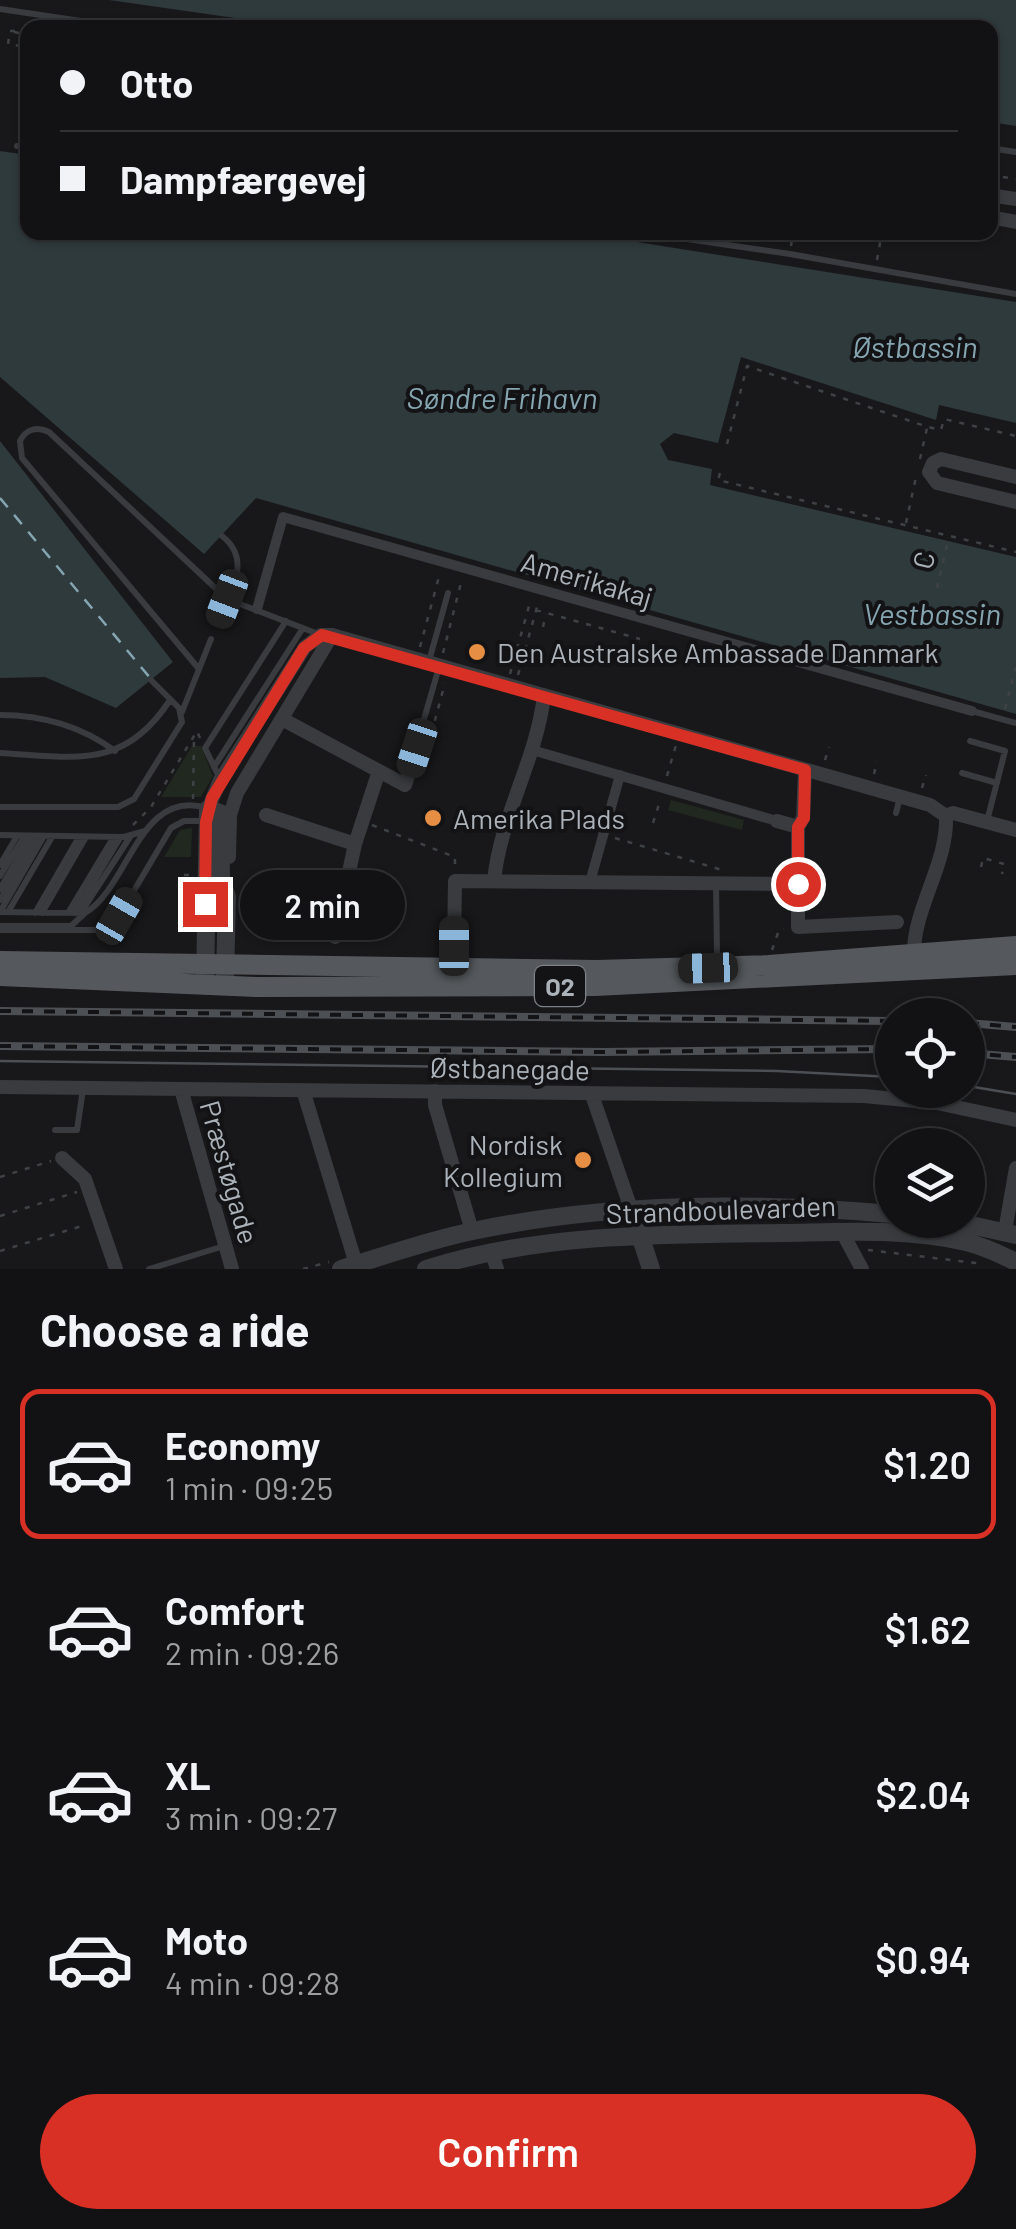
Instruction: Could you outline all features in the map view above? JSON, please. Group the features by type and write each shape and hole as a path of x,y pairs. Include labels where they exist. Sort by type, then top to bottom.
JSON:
{"main road":[{"name":"O2","path":"0,976 215,976 595,986 914,962 1016,946"},
{"name":"O2","path":"0,961 215,976"},
{"name":"O2","path":"914,962 1016,964"}],"street":[{"path":"1016,477 942,459 933,463 929,472 936,484 1016,502"},
{"name":"Amerikakaj","path":"258,609 284,516 972,710"},
{"path":"211,816 237,793 327,635"},
{"path":"215,976 211,816 217,773 304,648 327,635 900,796 946,816 954,813 1016,830"},
{"path":"494,881 497,854 532,750 544,695"},
{"path":"282,718 406,785 418,744"},
{"path":"532,750 798,827"},
{"path":"805,770 804,818 798,827 798,927 896,922"},
{"path":"335,937 355,844 379,771"},
{"path":"590,882 620,775"},
{"path":"266,815 355,844"},
{"path":"211,816 227,896 215,976"},
{"path":"914,962 915,928 942,846 946,816"},
{"path":"454,946 455,881 798,884"},
{"name":"Østbanegade","path":"0,1087 864,1096 937,1104 1016,1120"},
{"name":"Præstøgade","path":"181,1089 232,1269"},
{"path":"303,1090 349,1267"},
{"path":"435,1091 434,1104 472,1231"},
{"path":"592,1095 651,1269"},
{"path":"62,1158 88,1188 116,1269"},
{"path":"985,1228 1010,1233 1016,1168"},
{"name":"Strandboulevarden","path":"349,1267 472,1231 630,1208 756,1207 875,1213"},
{"path":"851,1237 862,1269"},
{"name":"Strandboulevarden","path":"426,1269 642,1238 851,1237 967,1242 1016,1262"}],"lane":[{"path":"0,10 71,20"},
{"path":"693,240 1016,294"},
{"path":"199,669 22,458 22,436 32,429 49,432 227,599 327,635"},
{"path":"218,623 240,560 237,547 222,536"},
{"path":"418,744 428,662 448,593"},
{"path":"217,773 205,748 286,621"},
{"path":"217,773 303,628"},
{"path":"180,716 212,640"},
{"path":"0,807 127,804 182,722 170,700 152,680"},
{"path":"0,753 90,758 116,751 156,722 170,700"},
{"path":"972,710 1016,723"},
{"path":"0,715 37,716 91,734 116,751"},
{"path":"970,741 1006,751 987,822"},
{"path":"962,773 997,783"},
{"path":"896,814 900,796"},
{"path":"35,836 4,912 77,914 101,899 146,831 168,810 211,816"},
{"path":"0,928 104,930 119,916 171,828 184,820 211,816"},
{"path":"0,835 117,837 146,831"},
{"path":"0,865 35,836"},
{"path":"0,876 35,836"},
{"path":"0,889 35,836"},
{"path":"0,900 35,836"},
{"path":"77,914 130,836"},
{"path":"38,913 83,837"},
{"path":"0,928 71,926 117,837"},
{"path":"716,884 717,953"},
{"path":"55,1130 77,1130 83,1088"},
{"path":"149,1269 225,1246"}],"path":[{"path":"0,29 20,32"},
{"path":"10,30 8,44 20,45"},
{"path":"17,146 20,127"},
{"path":"790,254 792,240"},
{"path":"875,268 880,240"},
{"path":"727,444 747,366 928,427 941,430 944,418 1016,436"},
{"path":"720,473 718,480 1016,552"},
{"path":"905,526 914,490"},
{"name":"C","path":"938,588 948,541"},
{"path":"428,662 444,562"},
{"path":"428,662 466,568"},
{"path":"511,686 542,590"},
{"path":"511,686 530,603"},
{"path":"536,610 640,638"},
{"path":"542,628 546,613"},
{"path":"595,626 598,618"},
{"path":"615,632 618,620"},
{"path":"638,644 643,626"},
{"path":"1004,711 1016,666"},
{"path":"418,744 430,746 444,689"},
{"path":"133,826 152,807 197,732 205,748"},
{"path":"194,735 211,816"},
{"path":"822,774 829,747"},
{"path":"870,788 877,761"},
{"path":"918,802 926,775"},
{"path":"362,822 455,857"},
{"path":"603,835 736,874"},
{"path":"980,867 983,858 1004,864 1002,874"},
{"path":"0,1176 62,1158"},
{"path":"0,1216 88,1188"},
{"path":"0,1251 99,1220"},
{"path":"851,1237 988,1264"}],"shaded area":[{"path":"192,746 201,746 213,776 201,797 161,797"},
{"path":"671,800 744,820 742,830 668,810"},
{"path":"192,828 191,857 164,857 180,830"}],"water":[{"path":"109,0 1016,0 1016,126 998,123 998,20 250,20"},
{"name":"Søndre Frihavn","path":"0,151 20,154 20,240 624,240 1016,302 1016,423 939,405 936,420 741,357 718,443 674,433 660,444 668,460 712,469 710,485 1016,557 1016,714 256,498 204,554 0,377"},
{"path":"0,441 173,662 116,708 45,677 0,678"}],"ferry route":[{"path":"0,498 151,679"}],"tram line":[{"path":"0,1061 777,1071 875,1076"},
{"path":"985,1089 1016,1094"}],"railway":[{"path":"0,1011 875,1021"},
{"path":"985,1024 1016,1027"},
{"path":"0,1046 603,1052 875,1049"},
{"path":"985,1054 1016,1057"}],"place":[{"name":"Den Australske Ambassade Danmark","path":"477,652"},
{"name":"Amerika Plads","path":"433,818"},
{"name":"Nordisk Kollegium","path":"583,1160"}],"route":[{"path":"205,904 206,822 212,798 304,648 322,635 805,770 804,818 798,827 798,884"}],"water label":[{"name":"Østbassin","path":"915,346"},
{"name":"Vestbassin","path":"932,613"}]}
